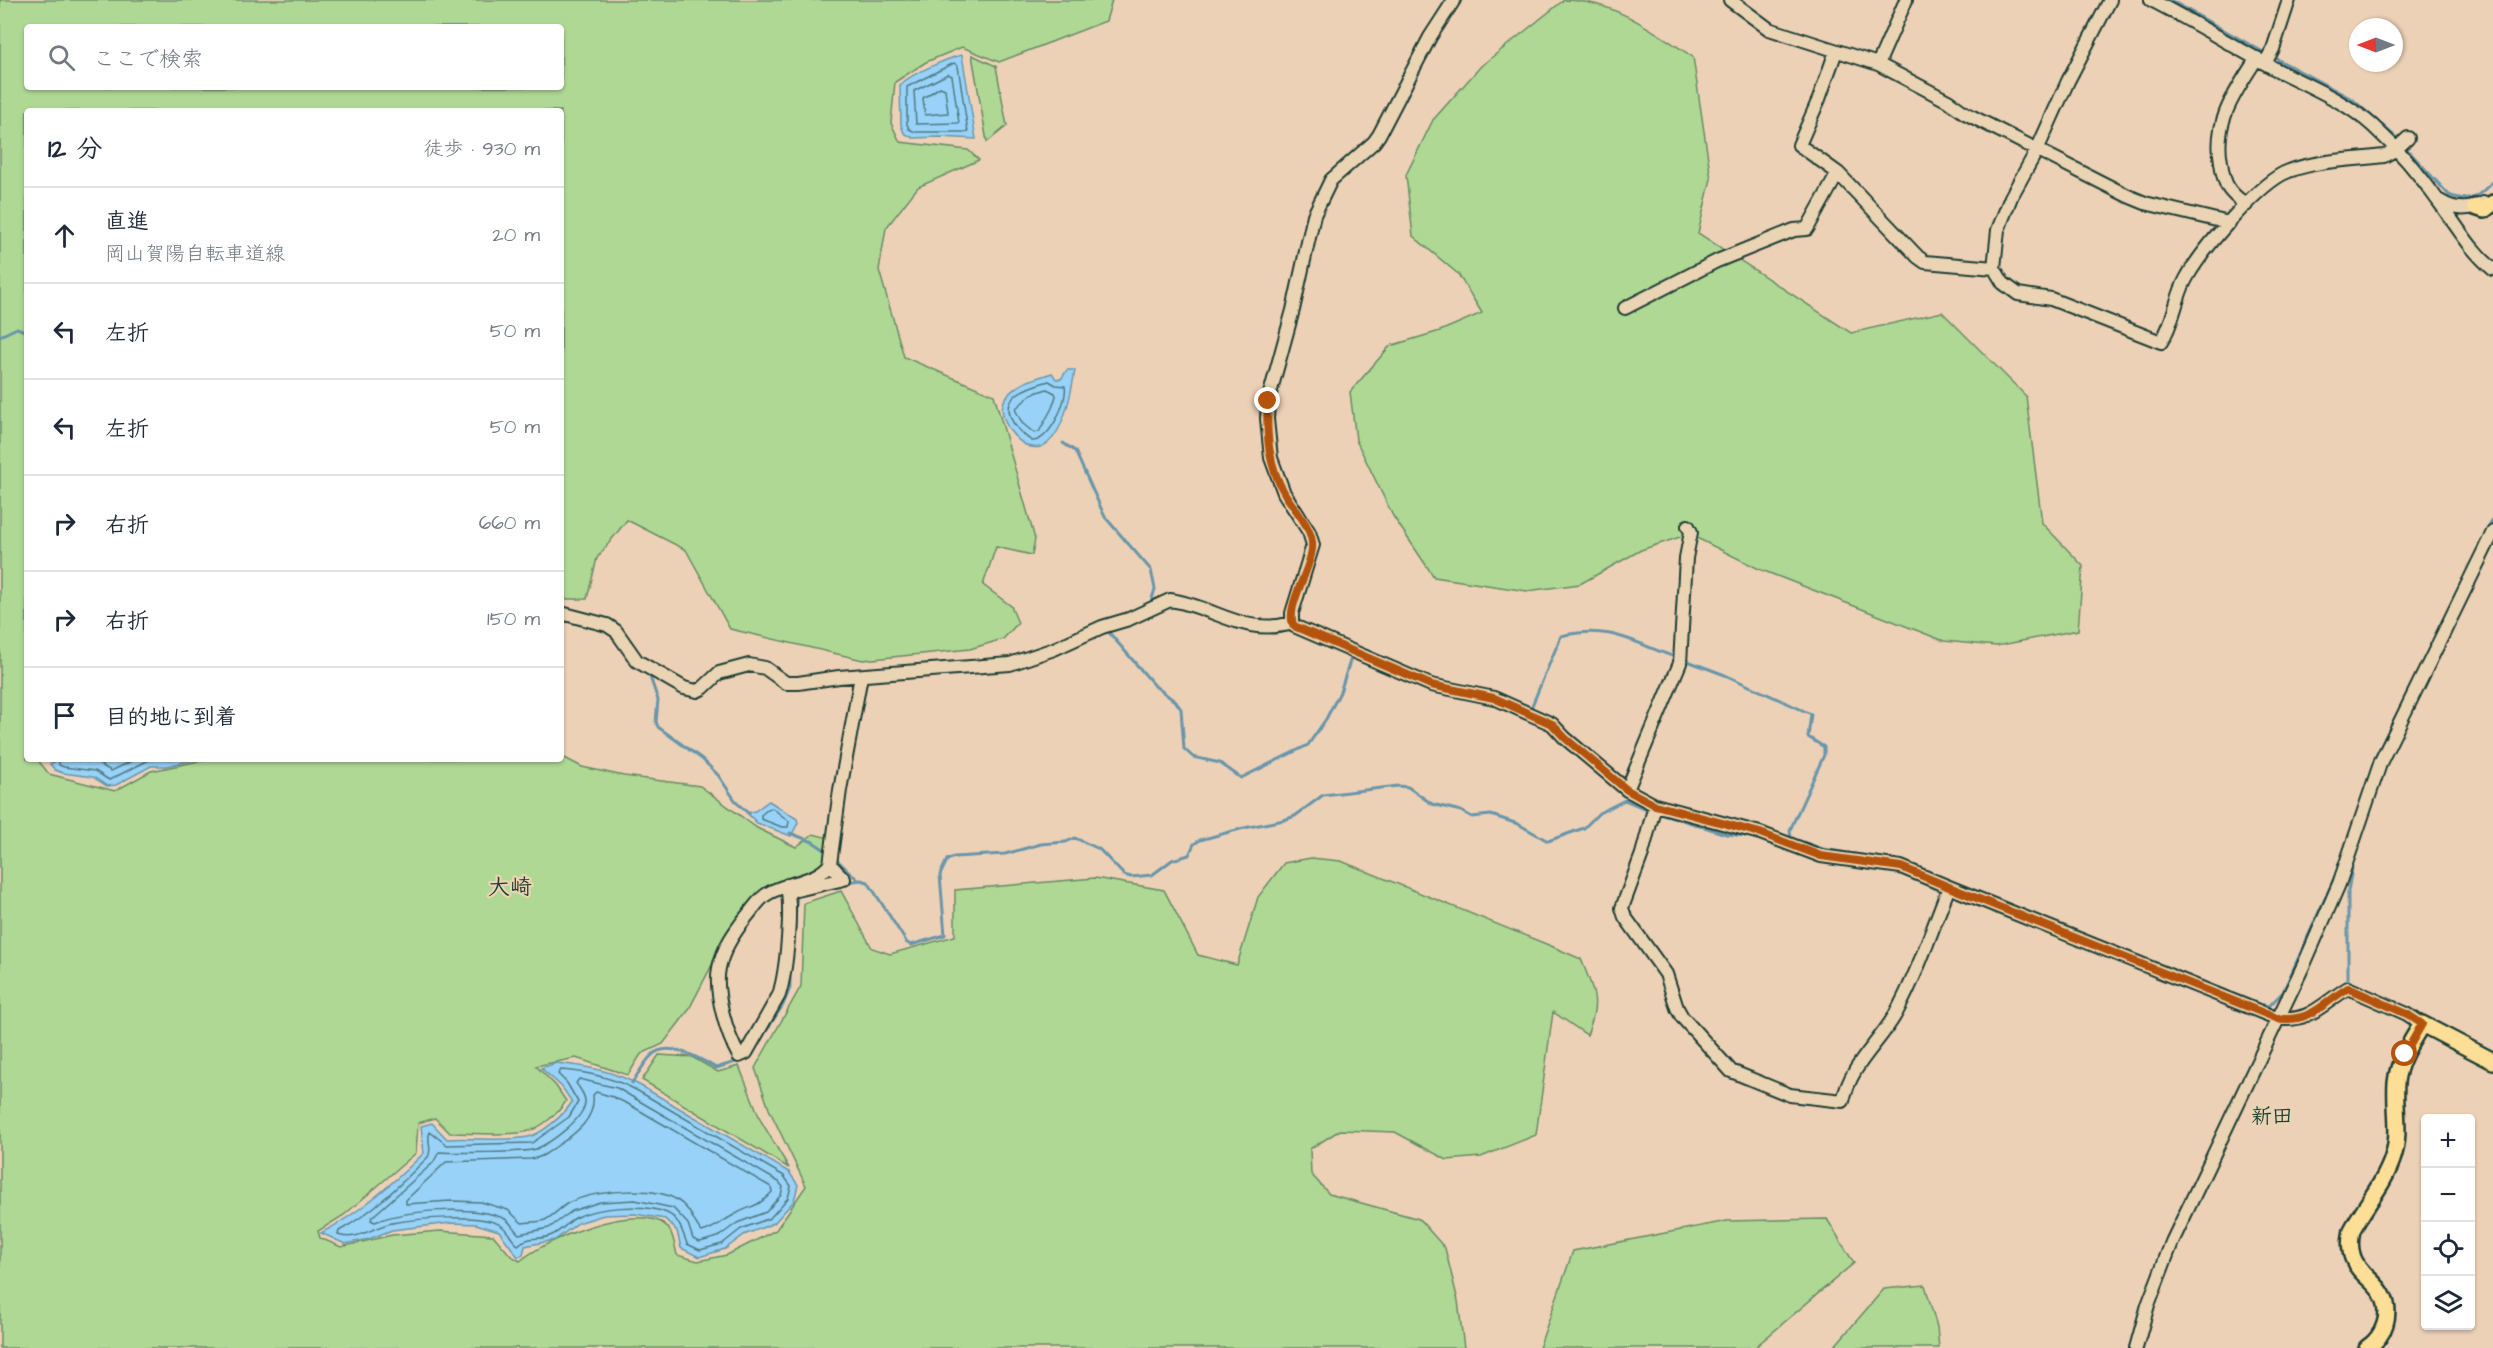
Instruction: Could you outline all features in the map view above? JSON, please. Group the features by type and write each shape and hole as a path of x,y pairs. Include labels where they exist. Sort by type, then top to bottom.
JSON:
{"main road":[{"path":"2475,207 2484,210 2493,203"},
{"path":"2367,1348 2373,1344 2384,1328 2385,1303 2382,1294 2362,1273 2353,1258 2352,1230 2394,1156 2397,1141 2397,1072 2422,1024 2493,1061"}],"street":[{"path":"1454,0 1430,37 1379,135 1331,180 1314,215 1293,310 1272,383 1267,419 1271,458 1277,477 1309,532 1312,545 1292,613 1294,626 1431,685 1494,698 1552,724 1565,738 1627,790 1654,809 1760,833 1821,856 1901,867 2276,1018 2286,1020 2308,1015 2328,1005 2348,988 2407,1014 2422,1024"},
{"path":"1730,0 1768,29 1878,64 2037,150 2145,203 2229,223"},
{"path":"1878,64 1906,0"},
{"path":"2110,0 2068,81 2037,150 2011,196 1998,230 1994,268 2003,284 2018,294 2051,299 2162,342 2170,330 2182,288 2188,276 2229,223 2267,184 2291,170 2384,156 2402,144"},
{"path":"2151,0 2265,58 2336,99 2402,144 2467,244 2493,269"},
{"path":"2246,206 2229,190 2223,175 2219,138 2222,121 2229,103 2265,58 2289,0"},
{"path":"1836,51 1799,145 1838,173 1925,262 1994,268"},
{"path":"1625,308 1717,261 1794,230 1807,229 1838,173"},
{"path":"2439,201 2450,207 2475,207 2493,196"},
{"path":"1627,790 1681,659 1686,558 1691,532 1688,526"},
{"path":"2136,1348 2148,1305 2172,1242 2340,884 2381,761 2493,532"},
{"path":"564,614 607,626 616,631 636,661 690,691 703,688 719,673 749,665 765,668 786,683 1010,664 1054,649 1102,627 1129,619 1170,600 1238,624 1276,628 1292,623"},
{"path":"788,891 825,871 830,864 840,790 861,676"},
{"path":"1654,809 1622,908 1625,918 1666,974 1682,1017 1731,1071 1790,1095 1843,1101 1857,1065 1887,1027 1904,997 1949,887"},
{"path":"788,891 788,936 779,995 746,1053 739,1056 728,1037 718,974 719,964 731,937 766,894 844,879 830,864"}],"green space":[{"path":"0,0 1112,0 1106,21 999,62 962,47 926,62 895,82 891,123 900,142 968,150 979,160 918,187 886,228 879,270 904,357 994,395 1035,539 1032,555 996,547 983,585 1011,606 1018,623 1003,639 970,649 863,660 730,629 686,550 627,520 597,558 587,599 564,599 564,108 24,108 24,762 39,762 49,774 115,791 151,771 194,762 564,762 564,758 582,767 624,776 700,786 757,828 796,847 813,834 829,838 823,867 779,884 726,938 688,1011 663,1044 641,1054 628,1075 576,1058 536,1066 556,1086 566,1101 548,1120 537,1128 525,1132 450,1133 435,1118 418,1123 416,1153 344,1215 318,1231 320,1238 341,1247 392,1235 440,1231 493,1235 511,1256 520,1261 549,1243 588,1227 608,1222 646,1218 661,1222 668,1228 677,1255 698,1261 727,1255 776,1230 806,1186 769,1109 755,1068 801,986 804,903 841,891 872,948 890,954 955,936 955,890 1095,878 1164,890 1198,955 1237,965 1258,897 1284,863 1311,858 1341,861 1551,946 1581,959 1592,988 1595,1004 1587,1035 1553,1012 1536,1135 1481,1157 1447,1160 1395,1132 1340,1130 1310,1149 1311,1174 1329,1194 1419,1219 1445,1248 1458,1301 1464,1348 0,1348"},
{"path":"1564,0 1582,1 1616,11 1648,28 1693,57 1711,179 1698,233 1851,333 1942,312 2026,396 2042,523 2083,566 2078,630 1996,646 1944,641 1759,569 1689,534 1641,550 1580,584 1527,591 1434,577 1393,516 1356,440 1350,392 1390,346 1440,331 1482,313 1458,274 1413,236 1406,175 1433,120 1481,66"},
{"path":"972,55 996,66 1007,126 987,142"},
{"path":"659,1055 692,1057 718,1072 739,1066 761,1121 789,1168 642,1080"},
{"path":"1827,1219 1854,1263 1754,1348 1539,1348 1573,1251 1727,1221"},
{"path":"1925,1285 1937,1327 1939,1348 1833,1348 1884,1289"}],"water":[{"path":"962,55 976,139 913,138 904,133 901,125 900,85 929,67"},
{"path":"1067,370 1075,370 1074,379 1065,413 1055,435 1048,443 1040,447 1024,444 1006,423 1002,406 1005,399 1009,393 1026,382 1052,373 1056,379 1061,379"},
{"path":"54,762 184,762 167,766 151,766 116,785 107,786 93,777 55,770 50,764"},
{"path":"769,801 797,819 798,823 791,836 757,823 747,813 755,811"},
{"path":"556,1063 600,1070 621,1076 641,1086 789,1172 798,1185 794,1201 774,1223 744,1235 725,1249 699,1257 681,1248 677,1231 665,1219 635,1214 604,1215 578,1223 555,1240 525,1246 523,1255 518,1257 499,1231 476,1224 451,1223 392,1230 369,1239 345,1244 321,1233 363,1207 424,1153 421,1126 432,1123 447,1139 498,1139 528,1137 553,1123 572,1102 562,1087 541,1068"}],"waterway":[{"path":"2170,0 2265,53"},
{"path":"2271,56 2352,99 2400,141"},
{"path":"2404,146 2449,195 2469,199 2479,195 2493,181"},
{"path":"0,336 17,328 24,331"},
{"path":"1063,443 1075,451 1105,517 1151,570 1155,589 1150,605"},
{"path":"2367,785 2375,758 2493,519"},
{"path":"1106,629 1155,686 1176,702 1181,709 1184,749 1193,757 1220,763 1241,778 1308,745 1326,719 1340,692 1352,655"},
{"path":"1529,707 1531,708 1561,636 1594,632 1608,634 1634,641 1678,658"},
{"path":"1685,660 1725,675 1811,714 1808,737 1824,747 1824,755 1790,830 1791,839"},
{"path":"649,674 658,700 656,722 658,727 702,759 718,775 737,803 749,814"},
{"path":"1470,687 1489,691"},
{"path":"847,882 861,880 868,882 907,943 911,945 945,935 940,875 947,860 954,857 1005,854 1041,844 1066,842 1075,838 1099,849 1124,875 1131,877 1152,875 1172,860 1189,855 1194,844 1200,840 1295,816 1323,795 1398,786 1408,787 1432,804 1461,811 1472,817 1491,815 1518,824 1548,841 1584,828 1599,813 1625,800 1651,811"},
{"path":"1657,812 1726,834 1747,836"},
{"path":"790,833 813,842 828,852"},
{"path":"1799,841 1823,849 1898,861"},
{"path":"838,861 858,880"},
{"path":"1913,866 2255,1003 2269,1006 2283,992 2339,867"},
{"path":"2348,983 2348,891 2352,869 2350,866"},
{"path":"792,953 797,894"},
{"path":"750,1056 783,1005 790,988 790,972"},
{"path":"632,1083 651,1056 666,1049 684,1052 716,1068 739,1061"}],"district":[{"name":"大崎","path":"510,887"},
{"name":"新田","path":"2272,1116"}],"route":[{"path":"1268,401 1268,439 1271,458 1284,493 1309,532 1312,545 1292,613 1294,626 1431,685 1494,698 1552,724 1565,738 1627,790 1655,805 1760,833 1821,856 1901,867 1920,873 1949,887 2276,1018 2286,1020 2308,1015 2328,1005 2338,994 2348,988 2407,1014 2422,1024 2405,1054"}]}
